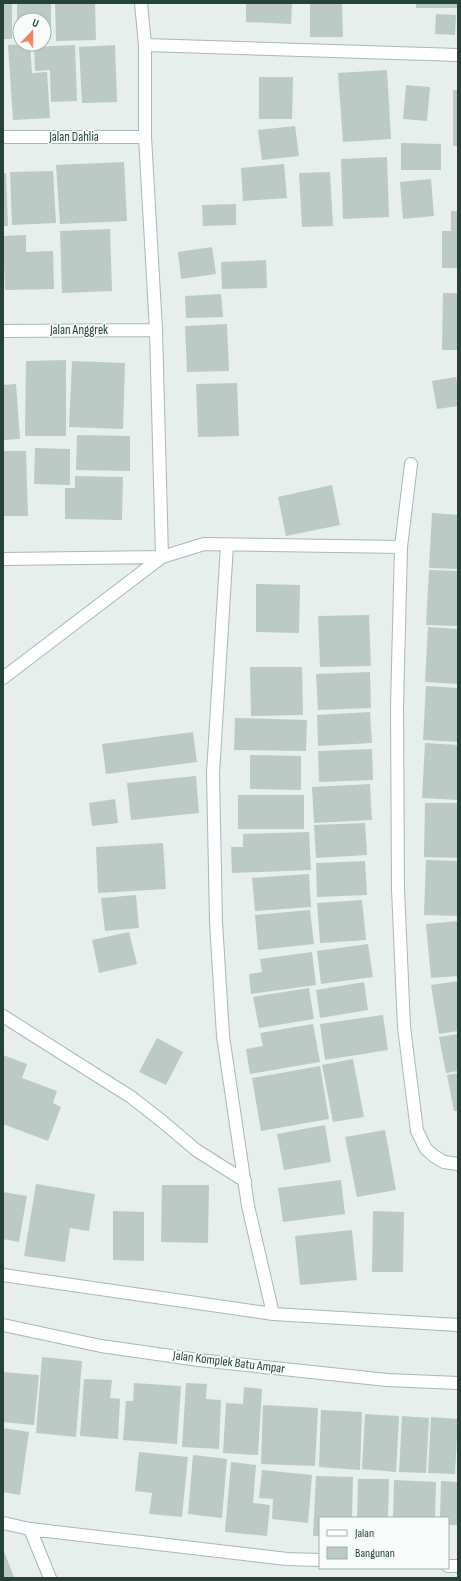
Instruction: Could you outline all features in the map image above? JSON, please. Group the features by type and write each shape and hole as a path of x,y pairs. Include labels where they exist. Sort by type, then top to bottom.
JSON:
{"street":[{"path":"141,3 146,45 145,137 156,330 162,558"},
{"path":"146,45 458,56"},
{"name":"Jalan Dahlia","path":"3,137 145,137"},
{"name":"Jalan Anggrek","path":"3,331 156,330"},
{"path":"411,464 401,547 397,706 396,807 400,960 404,1027 416,1131 426,1149 434,1156 444,1162 458,1164"},
{"path":"3,678 162,558 188,548 204,544 401,547"},
{"path":"227,545 213,773 216,922 223,1036 248,1206 273,1314"},
{"path":"3,559 162,558"},
{"path":"3,1016 131,1097 196,1150 245,1181"},
{"path":"3,1275 273,1314 458,1325"},
{"name":"Jalan Komplek Batu Ampar","path":"3,1325 101,1346 199,1360 387,1380 458,1383"},
{"path":"3,1523 30,1529 287,1559 319,1560"},
{"path":"30,1529 50,1578"}],"building":[{"path":"3,3 12,3 12,39 3,39"},
{"path":"17,3 51,3 51,12 17,12"},
{"path":"55,3 95,3 96,40 56,41"},
{"path":"246,3 292,3 291,24 246,22"},
{"path":"310,3 342,3 343,37 310,37"},
{"path":"416,3 458,3 458,8 416,8"},
{"path":"436,14 456,15 455,35 435,34"},
{"path":"8,45 12,45 12,52 31,52 32,73 47,72 50,118 13,120"},
{"path":"75,45 77,101 51,102 50,70 35,71 34,52 52,52 52,46"},
{"path":"115,45 117,102 82,103 79,47"},
{"path":"387,70 391,139 343,142 338,73"},
{"path":"259,77 293,77 292,119 259,119"},
{"path":"406,85 430,87 427,121 403,119"},
{"path":"453,90 458,90 458,146 453,146"},
{"path":"295,126 299,156 262,160 258,130"},
{"path":"401,143 441,144 441,170 401,170"},
{"path":"387,157 389,217 343,219 341,159"},
{"path":"124,162 127,221 60,224 56,165"},
{"path":"284,164 287,198 243,201 241,168"},
{"path":"53,171 56,223 12,225 10,172"},
{"path":"330,172 333,226 302,227 299,173"},
{"path":"3,173 6,173 8,226 3,226"},
{"path":"431,179 434,216 403,219 400,182"},
{"path":"236,204 236,225 203,226 202,205"},
{"path":"451,211 458,211 458,268 442,268 442,231 451,231"},
{"path":"110,229 112,291 62,293 60,231"},
{"path":"26,235 26,252 53,251 54,289 5,290 3,236"},
{"path":"212,247 216,274 181,279 178,252"},
{"path":"266,260 267,288 222,289 221,262"},
{"path":"443,293 458,293 458,350 442,350"},
{"path":"221,294 223,317 186,318 185,296"},
{"path":"227,324 229,371 187,372 185,326"},
{"path":"66,360 66,436 25,436 26,361"},
{"path":"72,361 125,363 123,429 69,427"},
{"path":"456,377 458,388 458,406 437,409 432,381"},
{"path":"237,383 239,436 198,437 196,384"},
{"path":"16,384 20,439 3,440 3,385"},
{"path":"77,435 130,436 130,471 76,470"},
{"path":"35,448 70,449 70,485 34,484"},
{"path":"3,451 26,451 28,516 3,516"},
{"path":"75,476 123,477 122,520 65,519 65,488 75,488"},
{"path":"332,485 340,525 286,536 278,497"},
{"path":"432,513 458,515 458,569 429,568"},
{"path":"429,570 458,571 458,626 426,625"},
{"path":"256,584 300,585 299,633 256,632"},
{"path":"369,615 371,666 320,667 318,616"},
{"path":"428,627 458,629 458,684 425,682"},
{"path":"250,667 302,667 303,715 251,716"},
{"path":"370,672 371,708 318,710 316,674"},
{"path":"426,686 458,688 458,742 423,740"},
{"path":"370,712 372,743 318,746 317,715"},
{"path":"235,718 307,720 306,751 234,750"},
{"path":"193,732 197,762 106,774 102,744"},
{"path":"425,743 458,745 458,800 422,798"},
{"path":"372,749 373,780 319,782 318,751"},
{"path":"250,755 301,756 301,790 250,789"},
{"path":"196,776 199,813 131,820 127,783"},
{"path":"370,784 372,820 314,823 312,787"},
{"path":"238,795 304,795 304,829 238,829"},
{"path":"115,799 118,823 92,826 89,803"},
{"path":"425,803 458,803 458,858 424,857"},
{"path":"365,823 367,855 316,858 314,825"},
{"path":"309,832 311,870 232,873 231,847 243,847 243,834"},
{"path":"163,843 166,889 98,893 96,847"},
{"path":"426,860 458,861 458,916 424,915"},
{"path":"365,861 367,895 317,897 316,863"},
{"path":"309,874 311,907 255,911 252,878"},
{"path":"136,895 139,928 105,931 101,898"},
{"path":"362,900 366,940 320,943 317,903"},
{"path":"310,910 314,944 258,950 255,915"},
{"path":"458,921 458,976 431,978 426,924"},
{"path":"129,932 137,964 99,973 92,940"},
{"path":"368,944 373,977 321,984 317,951"},
{"path":"312,952 316,985 251,994 249,974 262,972 260,959"},
{"path":"458,981 458,1031 439,1034 431,985"},
{"path":"364,982 368,1010 320,1018 316,990"},
{"path":"309,988 314,1019 259,1028 253,997"},
{"path":"383,1015 388,1050 325,1060 320,1024"},
{"path":"313,1024 320,1062 250,1074 246,1049 263,1046 260,1033"},
{"path":"458,1034 458,1071 446,1073 439,1037"},
{"path":"157,1038 183,1052 166,1085 139,1072"},
{"path":"3,1055 27,1064 22,1078 57,1091 53,1103 61,1107 48,1141 3,1124"},
{"path":"353,1059 364,1117 333,1122 322,1065"},
{"path":"320,1066 329,1119 261,1131 252,1078"},
{"path":"458,1073 458,1111 454,1111 447,1075"},
{"path":"325,1125 331,1162 284,1170 277,1134"},
{"path":"385,1130 396,1190 357,1197 345,1137"},
{"path":"341,1180 345,1214 283,1222 278,1188"},
{"path":"36,1184 95,1194 89,1231 70,1228 65,1262 24,1256"},
{"path":"162,1185 209,1185 208,1243 161,1242"},
{"path":"3,1192 27,1196 19,1242 3,1239"},
{"path":"113,1211 144,1212 144,1261 113,1260"},
{"path":"373,1211 404,1212 403,1272 372,1272"},
{"path":"352,1230 357,1280 300,1285 295,1236"},
{"path":"42,1357 82,1361 76,1437 36,1433"},
{"path":"3,1372 39,1375 34,1425 3,1422"},
{"path":"84,1379 112,1380 110,1398 120,1399 118,1439 80,1436"},
{"path":"134,1383 181,1386 177,1444 123,1440 126,1401 133,1401"},
{"path":"186,1383 207,1384 206,1399 221,1400 219,1449 182,1447"},
{"path":"244,1387 262,1389 258,1455 223,1453 226,1403 243,1404"},
{"path":"263,1405 318,1408 315,1466 261,1464"},
{"path":"321,1410 362,1412 360,1470 319,1467"},
{"path":"365,1414 399,1416 396,1472 362,1469"},
{"path":"402,1416 429,1418 426,1473 399,1472"},
{"path":"431,1417 458,1419 455,1474 428,1473"},
{"path":"3,1428 29,1432 20,1495 3,1492"},
{"path":"139,1452 188,1457 182,1517 149,1514 152,1493 135,1491"},
{"path":"193,1455 227,1459 222,1518 188,1514"},
{"path":"231,1462 256,1465 253,1503 270,1505 267,1536 225,1532"},
{"path":"262,1470 312,1475 308,1523 272,1519 273,1499 259,1498"},
{"path":"316,1476 353,1477 352,1517 319,1517 319,1536 313,1536"},
{"path":"358,1479 389,1479 388,1517 357,1517"},
{"path":"394,1480 436,1482 435,1517 393,1517"},
{"path":"441,1481 458,1482 458,1525 449,1525 449,1517 440,1517"},
{"path":"3,1549 14,1577 11,1578 3,1578"}]}
